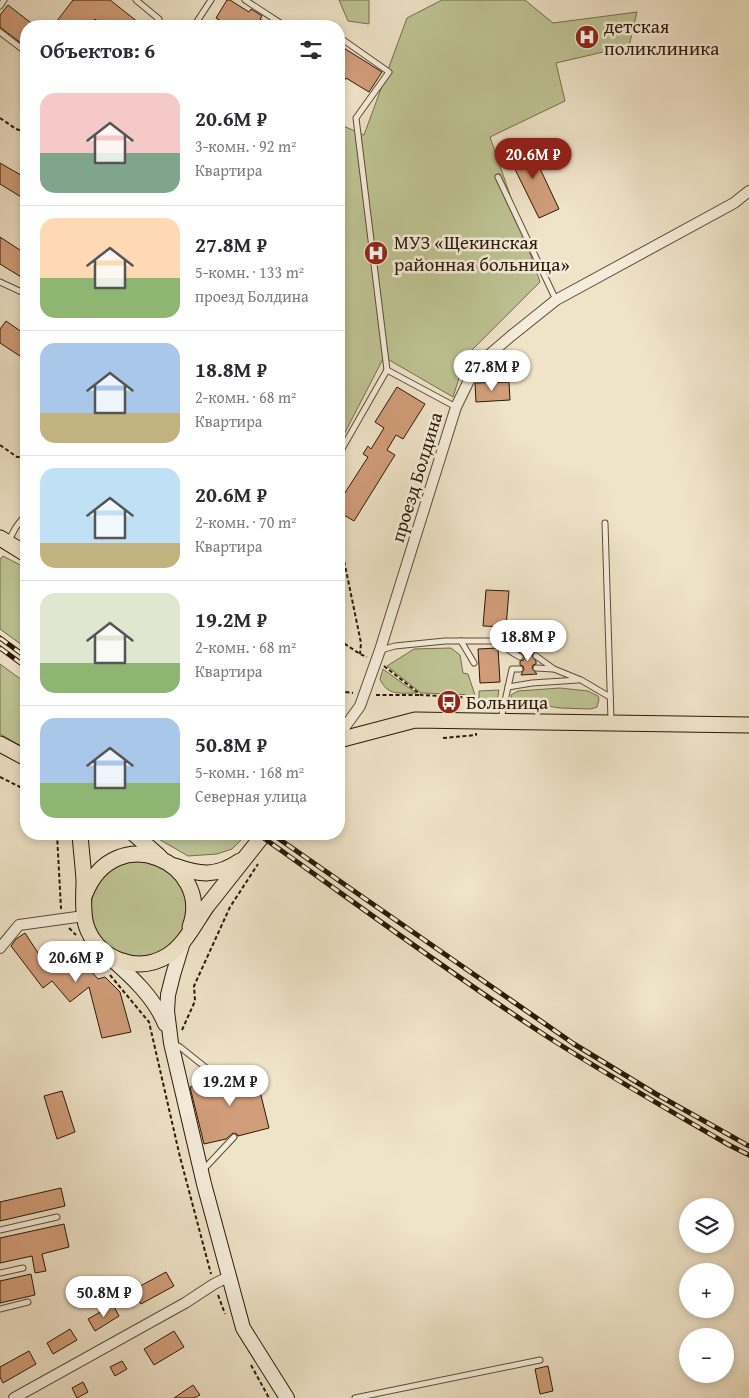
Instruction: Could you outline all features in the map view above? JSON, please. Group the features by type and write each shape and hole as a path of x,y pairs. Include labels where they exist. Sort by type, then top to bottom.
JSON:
{"main road":[{"path":"4,540 20,550"},
{"path":"345,738 415,720 749,724"},
{"path":"0,744 20,755"},
{"path":"81,840 84,878 84,911 91,937 105,953 124,962 135,964 146,964 166,957 175,950 255,856 262,840"},
{"path":"141,840 180,872 191,891 194,912 185,938"},
{"path":"84,911 85,895 92,880 102,867 121,856 142,854 202,874 230,868 255,856"}],"street":[{"name":"проезд Болдина","path":"345,726 360,706 380,650 456,406 476,366 556,300 734,203 749,191"},
{"path":"0,948 19,925 61,920 84,911"},
{"path":"185,938 168,995 167,1011 201,1173 243,1328 287,1398"},
{"path":"105,953 128,973 152,1001 161,1015 173,1042"},
{"path":"14,1398 228,1277"}],"lane":[{"path":"0,6 4,0"},
{"path":"136,0 158,20"},
{"path":"198,20 212,0"},
{"path":"245,0 276,20"},
{"path":"0,32 20,47"},
{"path":"345,41 389,72 356,118 387,370 345,444"},
{"path":"498,177 556,300"},
{"path":"0,282 20,291"},
{"path":"387,370 456,406"},
{"path":"4,540 20,522"},
{"path":"605,523 611,723"},
{"path":"461,641 474,663"},
{"path":"380,650 395,646 461,641 496,641 520,657"},
{"path":"536,656 554,669 581,680 610,697"},
{"path":"536,668 554,669"},
{"path":"500,721 512,669 520,669"},
{"path":"508,687 532,683 581,680"},
{"path":"173,1042 220,1080"},
{"path":"201,1173 234,1137"},
{"path":"0,1230 57,1217"},
{"path":"0,1273 23,1268"},
{"path":"0,1309 28,1302"},
{"path":"355,1398 540,1360"}],"path":[{"path":"0,118 20,130"},
{"path":"0,445 17,457 20,457"},
{"path":"345,565 361,644 360,654"},
{"path":"345,644 360,654 376,661 421,695"},
{"path":"345,692 476,698"},
{"path":"0,776 20,787"},
{"path":"58,840 61,920 80,939"},
{"path":"173,1042 181,1032 195,1001 194,986 255,856"},
{"path":"105,969 149,1022 180,1156 214,1284 228,1319"},
{"path":"247,1359 269,1398"}],"green space":[{"path":"339,0 369,0 369,24 348,21"},
{"path":"442,0 525,0 553,23 637,12 629,46 556,63 565,101 490,137 540,282 466,356 453,397 384,357 345,432 345,127 364,135 407,18"},
{"path":"3,556 20,565 20,644 0,629 0,559"},
{"path":"451,648 460,655 463,673 468,674 475,695 421,693 387,666 414,649"},
{"path":"0,664 20,679 20,746 0,734"},
{"path":"383,669 416,693 390,691 380,679"},
{"path":"560,688 588,691 598,696 597,707 591,709 560,708 541,705 522,709 512,700 511,695 518,691"},
{"path":"499,690 497,701 490,707 479,708 479,691"},
{"path":"160,840 241,840 232,849 217,854 188,856"},
{"path":"139,861 157,865 173,875 183,891 187,909 183,927 173,943 157,953 139,957 121,953 105,943 95,927 91,909 95,891 105,875 121,865"}],"building":[{"path":"73,0 110,0 135,20 95,19 58,20"},
{"path":"227,0 249,12 251,9 262,16 260,19 262,20 220,20 216,18"},
{"path":"8,5 27,20 20,20 20,42 0,27 0,15"},
{"path":"345,49 382,72 369,92 346,78 345,80"},
{"path":"528,143 559,209 539,218 507,153"},
{"path":"0,163 20,175 20,196 0,184"},
{"path":"0,237 20,250 20,276 0,264"},
{"path":"6,321 20,331 20,356 0,343 0,329"},
{"path":"509,382 510,400 476,402 475,383"},
{"path":"397,387 425,404 403,439 396,435 387,450 395,455 354,521 345,516 345,493 368,457 363,454 368,446 371,449 384,428 375,422"},
{"path":"486,590 509,591 506,627 483,626"},
{"path":"498,648 500,682 480,683 478,649"},
{"path":"535,649 532,656 536,664 532,668 537,674 521,675 524,669 520,665 520,661 524,660 524,656 519,650"},
{"path":"25,933 42,959 65,942 98,979 105,977 120,992 131,1032 102,1038 89,987 70,1002 52,981 43,988 11,946 16,939"},
{"path":"255,1071 269,1128 238,1136 233,1133 226,1139 204,1144 190,1087 215,1081 221,1083 224,1081 224,1078"},
{"path":"62,1091 75,1132 57,1139 44,1096"},
{"path":"61,1188 65,1206 0,1221 0,1202"},
{"path":"64,1224 69,1247 42,1254 46,1271 35,1273 32,1256 0,1263 0,1238"},
{"path":"166,1272 174,1286 141,1304 133,1290"},
{"path":"31,1274 35,1295 0,1303 0,1281"},
{"path":"113,1305 119,1316 95,1331 88,1319"},
{"path":"70,1329 77,1340 53,1354 47,1343"},
{"path":"174,1331 184,1347 154,1365 144,1349"},
{"path":"29,1351 36,1364 3,1383 0,1377 0,1367"},
{"path":"122,1361 127,1369 115,1376 110,1367"},
{"path":"548,1366 553,1391 540,1394 535,1369"},
{"path":"83,1382 88,1392 77,1398 72,1388"},
{"path":"193,1385 200,1395 194,1398 174,1398"}],"railway":[{"path":"0,638 20,653"},
{"path":"0,648 20,663"},
{"path":"266,840 430,957 534,1028 631,1088 749,1155"},
{"path":"281,840 574,1044 656,1094 749,1146"}],"place":[{"name":"детская поликлиника","path":"587,37"},
{"name":"МУЗ «Щекинская районная больница»","path":"376,253"},
{"name":"Больница","path":"449,702"}]}
